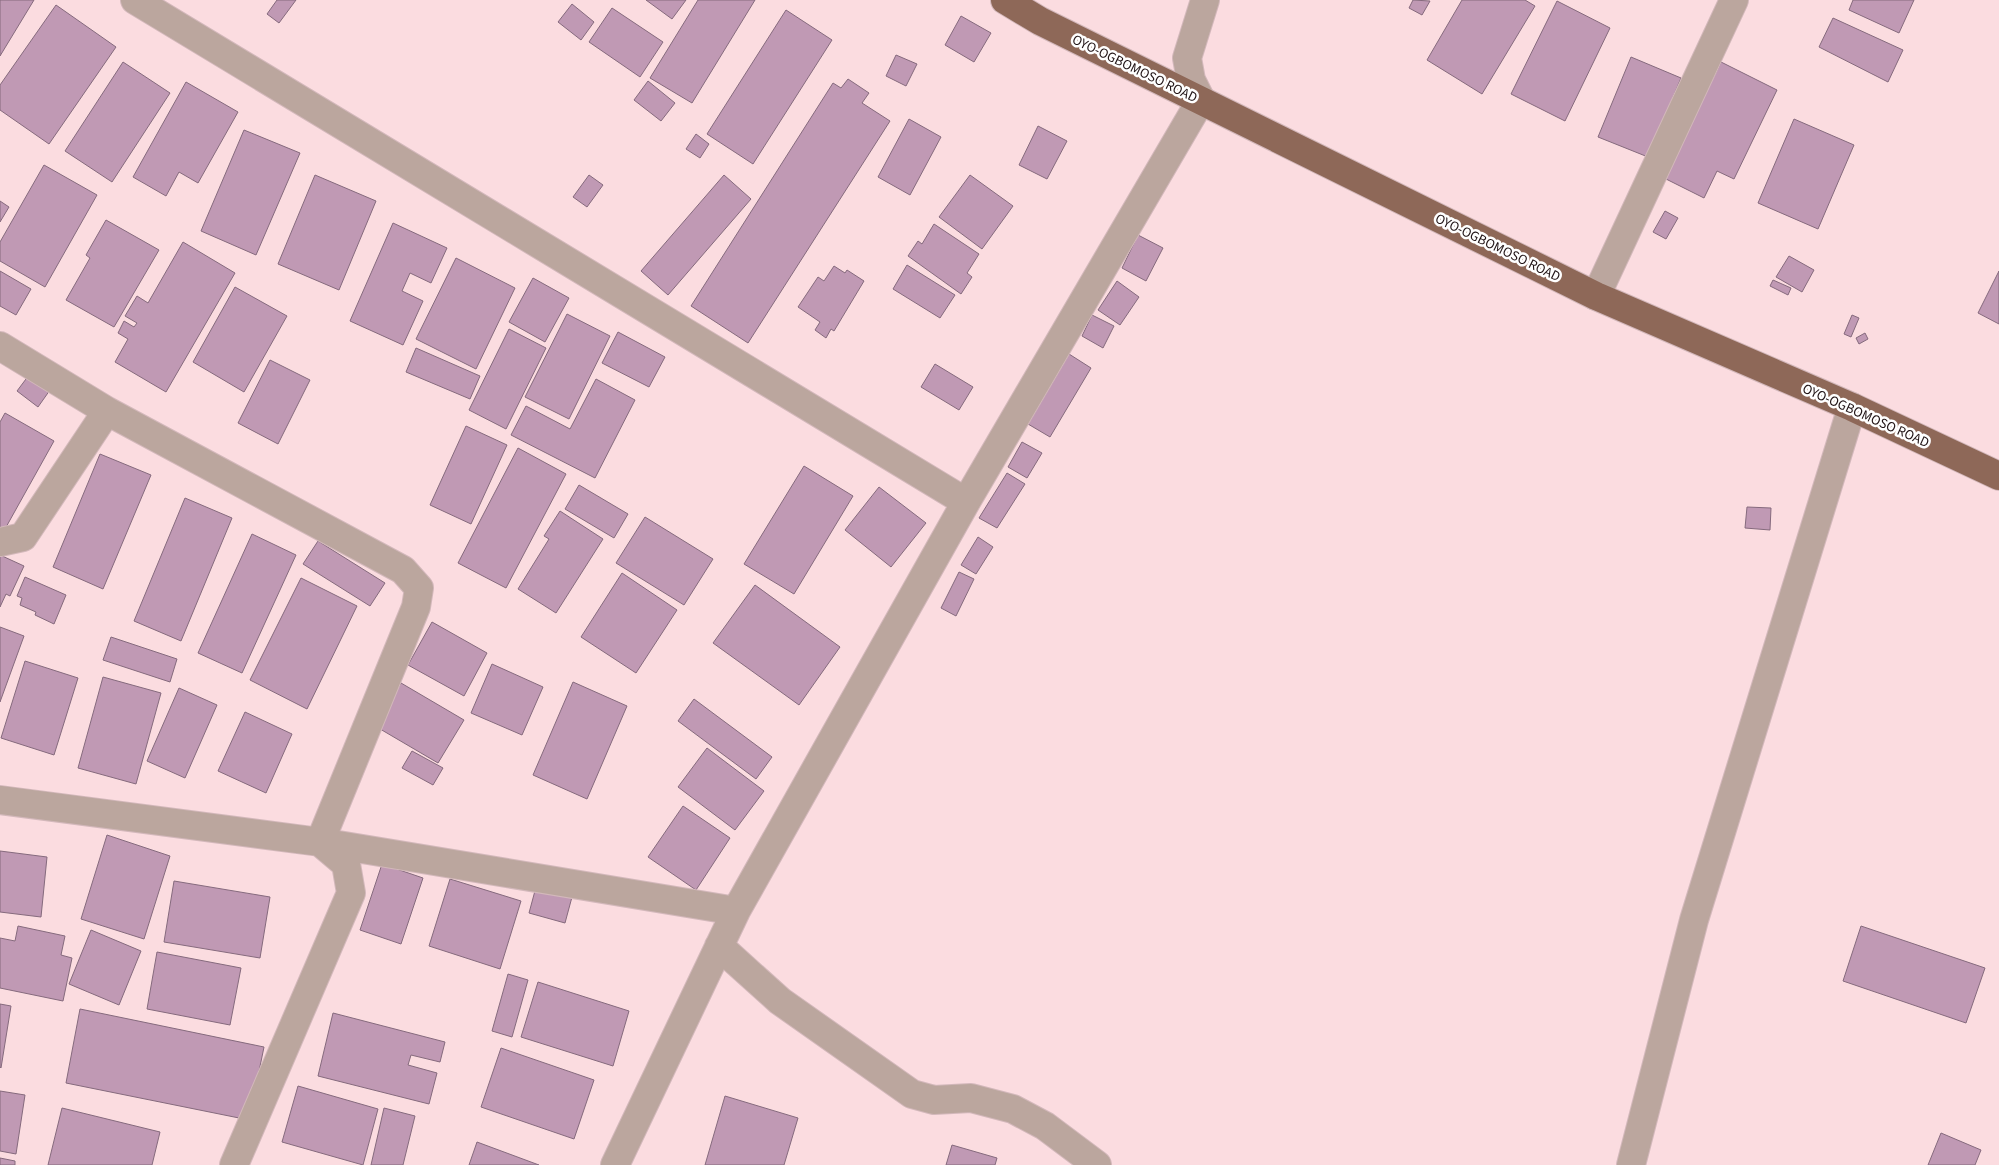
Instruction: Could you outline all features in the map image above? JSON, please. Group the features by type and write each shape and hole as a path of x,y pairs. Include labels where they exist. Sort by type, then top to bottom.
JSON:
{"highway":[{"name":"OYO-OGBOMOSO ROAD","path":"1005,0 1040,21 1596,296 1852,407 1999,476"}],"street":[{"path":"135,0 966,502"},
{"path":"615,1165 736,911 966,502 1201,100 1191,80 1187,58 1206,0"},
{"path":"1596,296 1734,0"},
{"path":"0,346 107,412 403,570 419,588 416,607 320,842"},
{"path":"1631,1165 1694,920 1852,407"},
{"path":"0,542 22,537 107,412"},
{"path":"0,800 320,842 736,911"},
{"path":"234,1165 351,893 346,864 320,842"},
{"path":"719,946 780,1001 912,1094 934,1100 971,1098 1013,1109 1045,1126 1097,1165"}],"building":[{"path":"0,0 34,0 0,56"},
{"path":"277,0 296,0 279,23 267,14"},
{"path":"646,0 686,0 672,19"},
{"path":"698,0 755,0 692,103 650,78"},
{"path":"1413,0 1430,1 1422,15 1409,8"},
{"path":"1462,0 1525,0 1535,6 1482,94 1427,60"},
{"path":"1853,0 1914,0 1899,33 1849,10"},
{"path":"1557,1 1610,28 1565,121 1511,94"},
{"path":"572,4 594,22 581,40 558,22"},
{"path":"56,5 116,47 49,144 0,110 0,85"},
{"path":"612,8 663,42 640,77 589,42"},
{"path":"786,10 832,40 753,164 707,134"},
{"path":"961,16 991,33 974,62 945,45"},
{"path":"1833,18 1903,50 1888,82 1819,47"},
{"path":"896,55 917,64 906,86 886,76"},
{"path":"1631,57 1681,78 1648,157 1598,137"},
{"path":"123,62 170,93 112,182 65,151"},
{"path":"1721,62 1777,90 1734,179 1717,171 1704,198 1664,178"},
{"path":"848,79 869,93 862,103 890,121 748,343 691,306 833,83 841,88"},
{"path":"648,81 675,103 661,121 634,100"},
{"path":"186,82 238,112 198,183 179,172 166,196 133,177"},
{"path":"909,119 941,137 910,195 878,177"},
{"path":"1794,119 1854,145 1818,229 1758,203"},
{"path":"1038,126 1067,141 1047,179 1019,165"},
{"path":"244,130 300,153 256,255 201,231"},
{"path":"696,134 709,144 700,158 686,149"},
{"path":"44,165 97,195 45,287 0,261 0,242"},
{"path":"315,175 376,201 339,290 278,264"},
{"path":"589,175 603,185 587,207 573,197"},
{"path":"724,175 751,199 668,295 641,271"},
{"path":"970,175 1013,206 982,249 939,217"},
{"path":"0,201 9,207 0,222"},
{"path":"1665,211 1678,218 1666,239 1653,232"},
{"path":"106,220 159,250 114,327 66,300 90,258 86,255"},
{"path":"393,223 447,248 431,283 410,273 402,291 423,301 403,345 350,321"},
{"path":"934,224 979,254 967,273 972,277 961,294 908,256 918,241 922,244"},
{"path":"1138,235 1163,248 1146,281 1122,268"},
{"path":"183,242 235,273 166,392 115,362 128,339 118,333 124,321 134,327 137,323 125,316 137,296 148,303"},
{"path":"1789,256 1814,270 1802,292 1776,277"},
{"path":"456,258 515,288 476,369 416,339"},
{"path":"907,265 955,295 940,318 893,289"},
{"path":"834,266 845,273 847,270 864,281 834,331 831,329 826,338 815,330 820,322 798,307 818,277 824,281"},
{"path":"0,271 31,289 16,315 0,306"},
{"path":"1999,271 1999,324 1978,313"},
{"path":"533,278 569,298 545,342 509,322"},
{"path":"1773,280 1791,288 1788,295 1770,286"},
{"path":"1117,281 1139,297 1120,325 1098,310"},
{"path":"235,287 287,316 244,392 193,362"},
{"path":"567,314 610,336 569,419 525,397"},
{"path":"1092,315 1114,326 1103,348 1082,336"},
{"path":"1852,315 1859,318 1851,337 1844,334"},
{"path":"509,329 546,348 506,429 469,410"},
{"path":"618,332 665,357 649,387 602,363"},
{"path":"1865,333 1868,339 1859,344 1856,338"},
{"path":"416,348 480,376 470,399 406,372"},
{"path":"1069,354 1091,368 1050,437 1028,424"},
{"path":"270,360 310,380 278,444 238,423"},
{"path":"935,364 973,387 959,410 921,387"},
{"path":"29,375 50,390 38,407 17,391"},
{"path":"596,379 635,400 595,478 511,435 526,406 570,429"},
{"path":"5,413 54,441 5,529 0,527 0,422"},
{"path":"466,426 507,445 471,524 430,505"},
{"path":"1022,442 1042,453 1027,478 1008,467"},
{"path":"518,448 566,474 506,588 458,563"},
{"path":"100,454 151,475 103,589 53,567"},
{"path":"804,466 853,496 794,594 744,564"},
{"path":"1007,473 1025,484 997,528 979,518"},
{"path":"579,485 628,514 614,538 565,509"},
{"path":"879,487 926,523 891,567 845,530"},
{"path":"185,498 232,518 181,641 134,621"},
{"path":"1747,507 1771,508 1770,530 1745,528"},
{"path":"560,511 603,539 556,613 518,589 549,539 544,536"},
{"path":"645,517 713,559 684,605 616,563"},
{"path":"252,534 296,555 242,673 198,653"},
{"path":"978,537 993,547 976,574 961,565"},
{"path":"318,541 385,583 370,606 303,564"},
{"path":"0,555 24,566 10,596 6,594 0,607"},
{"path":"959,572 974,579 956,616 941,608"},
{"path":"622,573 677,610 636,673 581,637"},
{"path":"25,577 66,595 54,624 35,615 36,612 20,605 22,598 17,596"},
{"path":"301,578 357,606 307,709 250,680"},
{"path":"755,585 840,647 799,705 713,643"},
{"path":"432,622 487,653 464,696 408,665"},
{"path":"0,627 24,636 0,702"},
{"path":"111,637 177,659 170,682 103,660"},
{"path":"25,661 78,678 54,755 1,738"},
{"path":"492,664 543,687 522,735 471,713"},
{"path":"103,677 161,693 136,784 78,768"},
{"path":"573,682 627,706 587,799 533,775"},
{"path":"401,683 464,720 438,763 375,726"},
{"path":"179,688 217,705 185,778 147,761"},
{"path":"694,699 772,757 756,779 678,721"},
{"path":"245,712 292,734 266,793 218,771"},
{"path":"707,748 764,791 735,830 678,787"},
{"path":"412,751 443,768 433,785 402,768"},
{"path":"683,806 730,838 696,890 648,857"},
{"path":"107,835 170,856 144,939 81,919"},
{"path":"0,851 47,857 41,917 0,912"},
{"path":"382,864 423,878 401,944 360,930"},
{"path":"450,879 521,901 500,969 429,946"},
{"path":"174,881 270,897 260,958 164,942"},
{"path":"536,887 572,897 565,923 529,913"},
{"path":"18,926 65,936 61,955 72,958 63,1001 0,988 0,938 15,941"},
{"path":"1861,926 1985,968 1966,1023 1843,981"},
{"path":"91,930 141,951 119,1005 69,984"},
{"path":"157,952 241,968 230,1025 147,1009"},
{"path":"508,974 528,980 512,1037 492,1031"},
{"path":"538,982 629,1011 613,1066 521,1037"},
{"path":"0,1004 11,1006 1,1068 0,1067"},
{"path":"80,1009 264,1047 249,1120 66,1083"},
{"path":"333,1013 445,1042 440,1062 411,1055 408,1065 437,1073 429,1104 318,1076"},
{"path":"501,1048 594,1080 574,1139 481,1107"},
{"path":"298,1086 378,1109 363,1165 282,1142"},
{"path":"0,1091 25,1095 16,1154 0,1151"},
{"path":"725,1096 798,1118 784,1165 705,1165"},
{"path":"62,1108 160,1132 152,1165 48,1165"},
{"path":"384,1108 415,1116 403,1165 371,1165"},
{"path":"1941,1133 1981,1150 1975,1165 1928,1165"},
{"path":"477,1142 539,1165 469,1165"},
{"path":"952,1145 997,1158 995,1165 946,1165"},
{"path":"0,1158 15,1161 15,1165 0,1165"}]}
